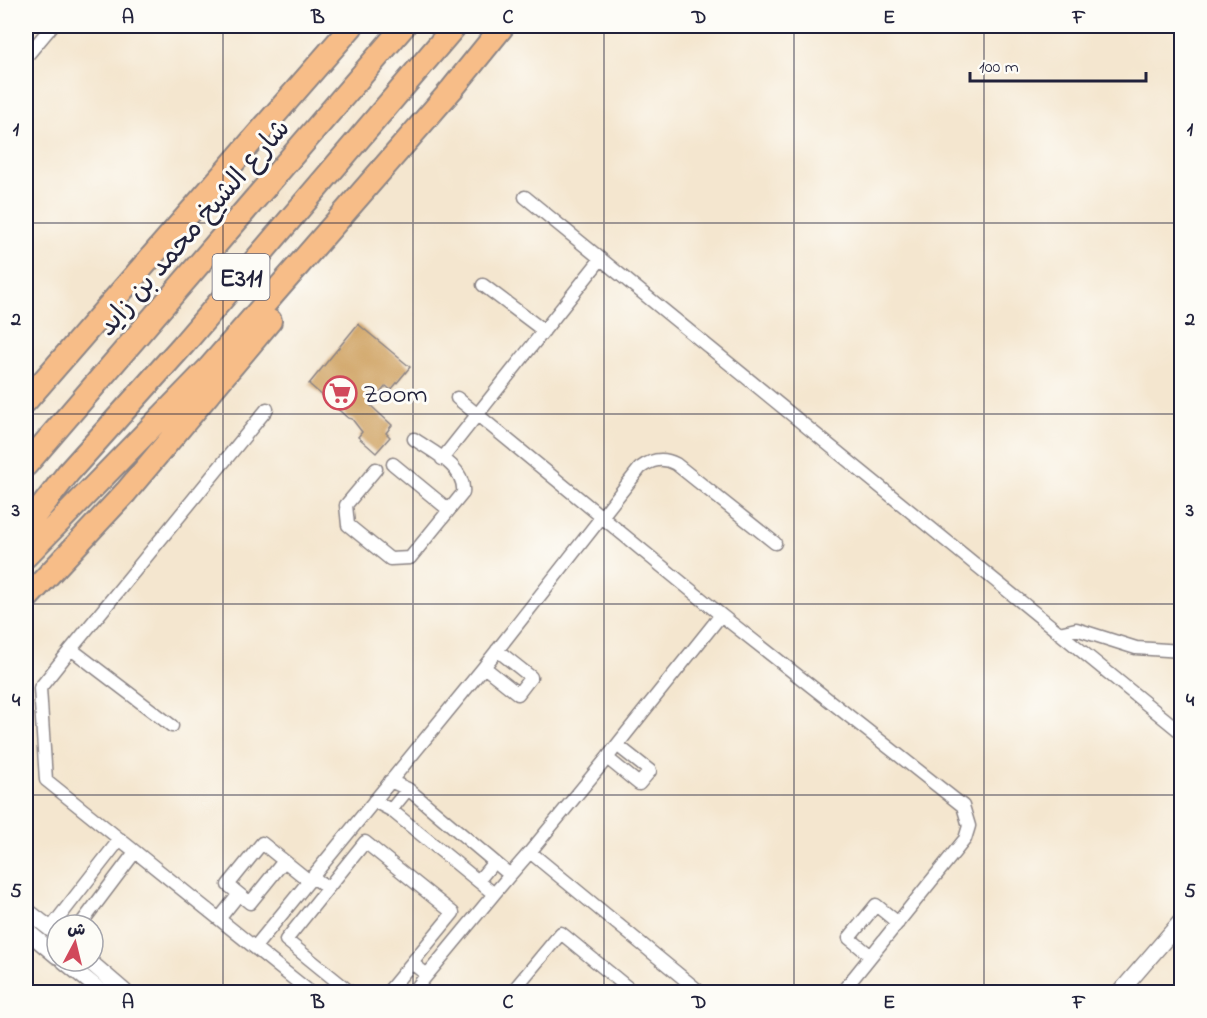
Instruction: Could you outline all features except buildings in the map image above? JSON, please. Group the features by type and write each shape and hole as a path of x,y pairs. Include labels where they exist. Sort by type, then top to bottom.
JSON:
{"highway":[{"path":"26,401 352,26"},
{"name":"شارع الشيخ محمد بن زايد","path":"26,465 404,26"},
{"name":"E311","path":"26,528 69,473 183,345 455,26"},
{"path":"26,556 209,368 503,26"},
{"path":"452,88 521,26"},
{"path":"26,599 126,492 289,299 310,267 327,232"}],"street":[{"path":"26,57 52,26"},
{"path":"525,197 600,260 974,560 1182,733"},
{"path":"442,459 600,260"},
{"path":"483,285 544,331"},
{"path":"458,398 721,615 963,806 969,826 965,839 843,993"},
{"path":"267,409 40,688 46,780 310,993"},
{"path":"376,469 346,505 348,525 390,559 410,558 463,493 464,483 455,468 414,439"},
{"path":"255,947 484,667 640,468 651,461 664,459 676,464 775,543"},
{"path":"393,464 449,510"},
{"path":"413,993 607,758 721,615"},
{"path":"1059,633 1076,629 1136,648 1182,651"},
{"path":"70,649 172,726"},
{"path":"484,667 518,694 531,677 497,650"},
{"path":"607,758 639,784 650,771 617,745"},
{"path":"390,781 408,789 510,875"},
{"path":"391,810 408,789"},
{"path":"374,801 391,810 494,894"},
{"path":"67,913 120,839"},
{"path":"350,993 286,940 365,842 453,913 388,993"},
{"path":"284,861 250,903 228,885 262,843 309,880 317,880 328,888"},
{"path":"89,913 135,852"},
{"path":"530,852 700,993"},
{"path":"478,881 494,862"},
{"path":"219,919 239,894"},
{"path":"871,956 849,938 876,905 898,923"},
{"path":"26,910 45,925"},
{"path":"1120,993 1182,920"},
{"path":"26,930 45,946"},
{"path":"512,993 561,933 633,993"},
{"path":"412,963 427,975"},
{"path":"78,973 102,993"},
{"path":"102,973 125,993"}],"place":[{"name":"Zoom","path":"340,393"}]}
